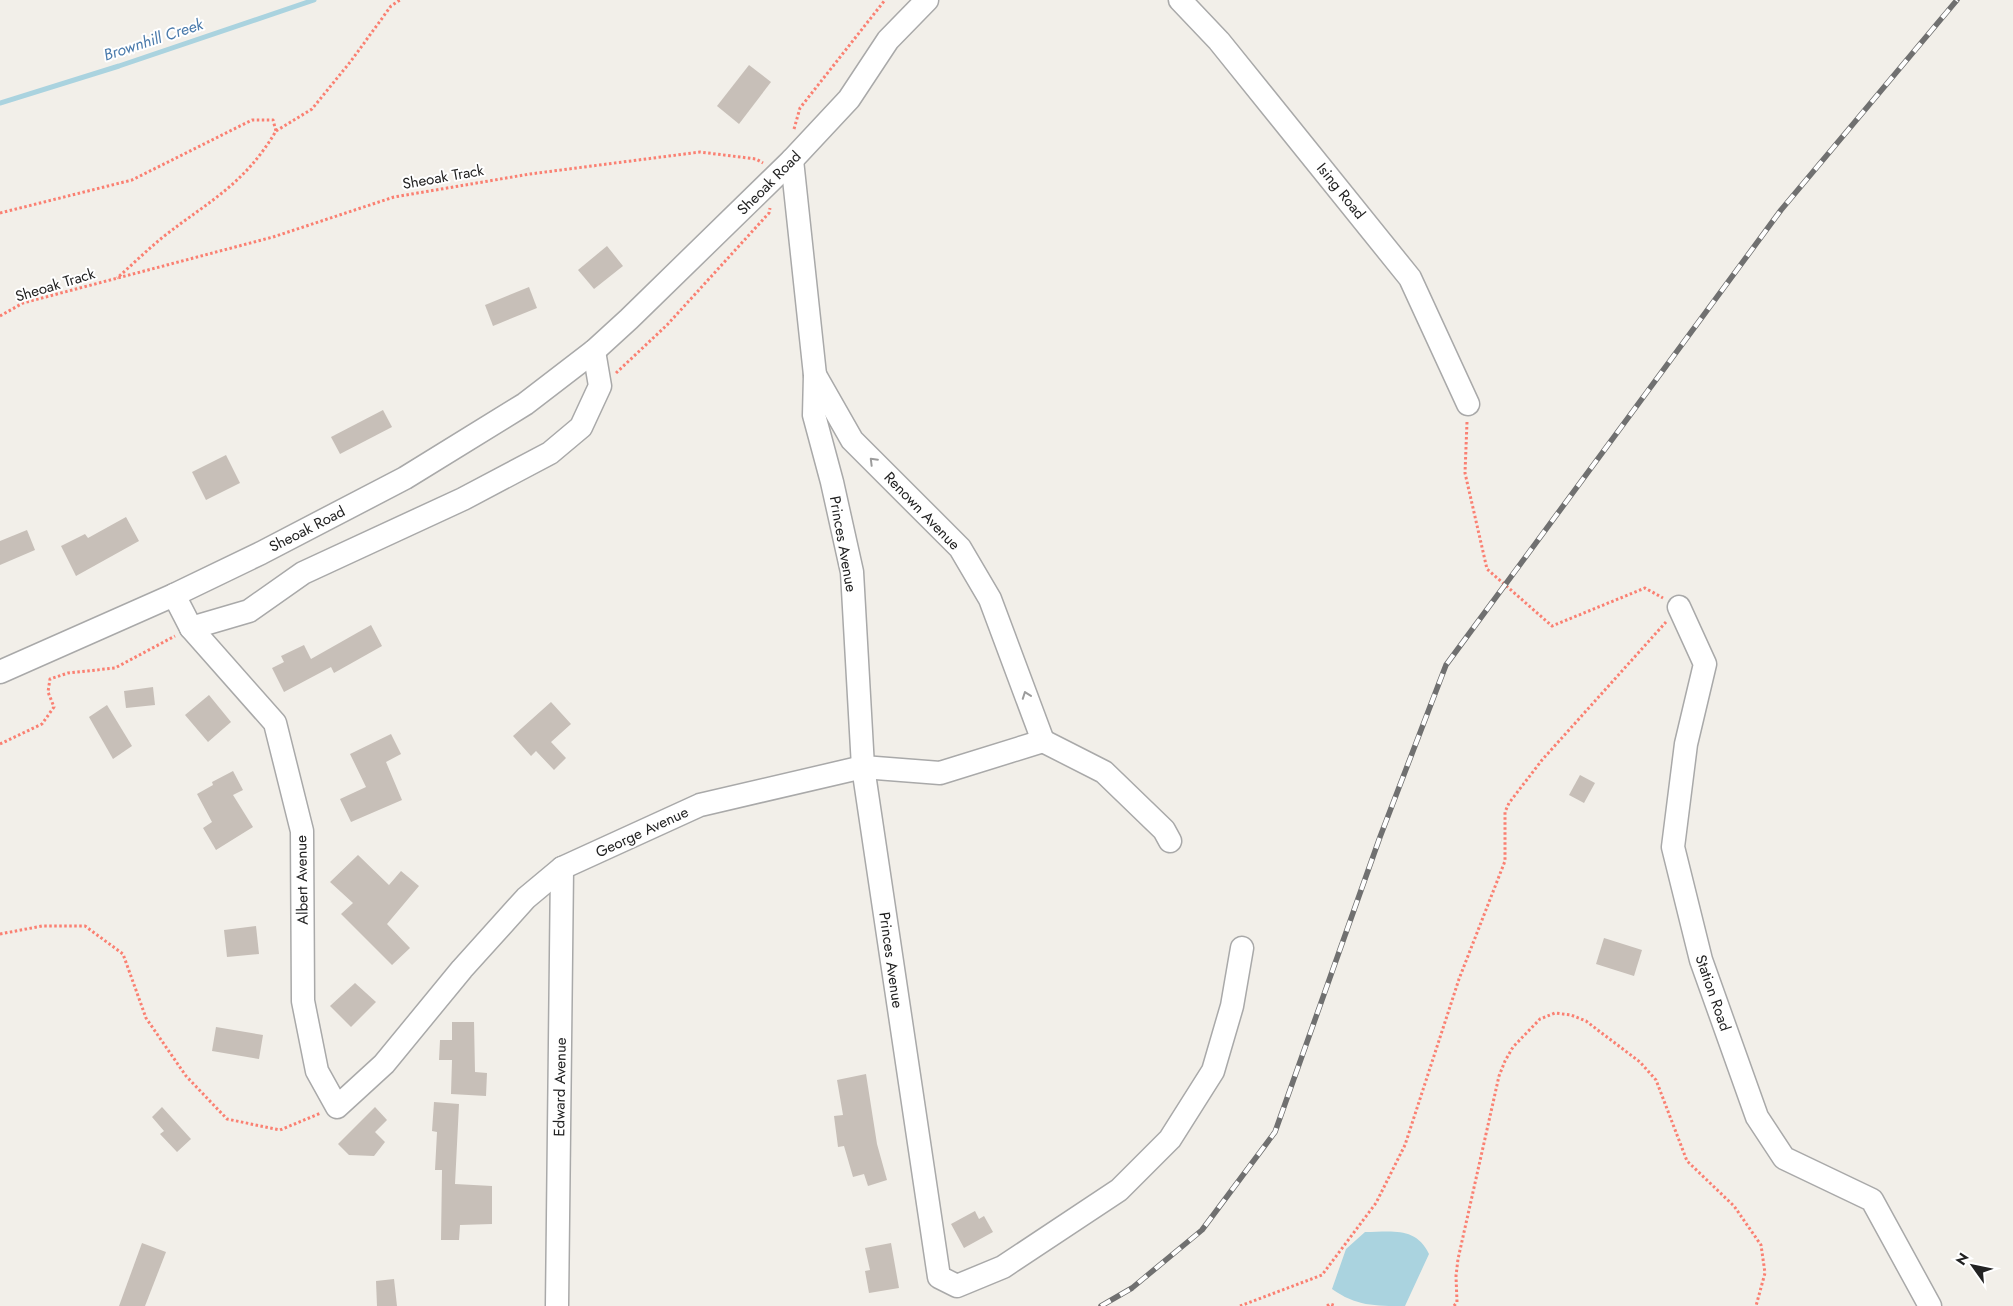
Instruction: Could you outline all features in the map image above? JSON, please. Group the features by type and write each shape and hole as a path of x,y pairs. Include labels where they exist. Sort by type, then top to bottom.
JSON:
{"street":[{"name":"Sheoak Road","path":"0,672 174,595 262,553 405,478 525,404 594,351 786,166 849,99 888,40 927,0"},
{"name":"Ising Road","path":"1180,0 1219,41 1410,278 1468,404"},
{"name":"Princes Avenue","path":"786,166 816,375 814,415 832,482 852,572 863,767 939,1277 957,1286 1004,1267 1119,1190 1170,1139 1213,1071 1232,1006 1242,948"},
{"path":"191,628 249,611 303,573 463,500 550,453 580,427 600,386 594,351"},
{"name":"Renown Avenue","path":"816,375 852,440 960,548 990,599 1043,741"},
{"name":"Albert Avenue","path":"174,595 191,628 275,722 302,831 303,1001 317,1071 337,1107"},
{"name":"Station Road","path":"1679,607 1705,664 1686,744 1673,847 1700,960 1753,1108 1784,1158 1872,1200 1930,1306"},
{"path":"1043,741 1104,772 1164,830 1170,841"},
{"name":"George Avenue","path":"337,1107 384,1064 462,968 526,898 562,868 700,805 863,767 940,773 1043,741"},
{"name":"Edward Avenue","path":"557,1306 562,868"}],"path":[{"path":"0,213 132,180 252,120 273,120 276,131 312,109 351,62 391,6 400,0"},
{"path":"792,134 800,108 885,0"},
{"name":"Sheoak Track","path":"117,279 162,237 237,182 265,149 276,131"},
{"name":"Sheoak Track","path":"0,316 23,302 273,237 394,197 530,174 700,152 756,159 786,166"},
{"path":"600,386 627,364 667,325 744,242 769,213 771,205"},
{"path":"1240,1306 1322,1274 1376,1203 1405,1146 1459,979 1505,860 1505,812 1508,803 1542,760 1679,607 1646,588 1552,626 1487,569 1465,473 1468,404"},
{"path":"0,744 42,724 54,707 48,692 50,678 68,673 115,668 191,628"},
{"path":"0,934 42,926 85,926 124,954 146,1018 186,1076 227,1120 280,1130 337,1107"},
{"path":"1454,1306 1457,1302 1456,1276 1458,1259 1499,1076 1512,1047 1540,1018 1555,1013 1571,1015 1586,1021 1640,1062 1656,1080 1687,1161 1734,1206 1762,1244 1765,1273 1756,1306"},
{"path":"1327,1306 1330,1304 1336,1306"}],"water":[{"path":"1365,1232 1402,1232 1417,1239 1424,1245 1429,1254 1405,1306 1384,1306 1357,1302 1332,1289 1346,1249"}],"building":[{"path":"749,65 771,82 739,124 717,106"},
{"path":"607,246 623,266 594,289 578,270"},
{"path":"529,287 537,308 493,326 485,305"},
{"path":"383,410 392,427 340,454 331,437"},
{"path":"226,455 240,483 206,500 192,472"},
{"path":"126,517 139,541 76,576 61,546 85,534 88,538"},
{"path":"27,530 35,550 0,565 0,541"},
{"path":"371,625 382,646 334,673 331,667 284,692 272,668 284,662 281,656 304,645 311,659"},
{"path":"153,687 155,705 126,708 124,691"},
{"path":"209,695 231,722 208,742 185,715"},
{"path":"551,702 571,724 551,742 566,758 554,770 536,751 531,756 513,736"},
{"path":"107,705 132,746 113,759 89,717"},
{"path":"391,734 401,754 386,762 402,800 351,822 340,799 366,787 350,754"},
{"path":"233,771 243,790 233,795 253,827 216,850 203,828 212,822 197,794 213,785 212,782"},
{"path":"1580,775 1595,783 1584,803 1569,795"},
{"path":"358,855 389,885 401,871 419,886 387,924 410,948 392,965 341,914 353,903 330,882"},
{"path":"256,926 259,954 227,957 224,930"},
{"path":"1604,938 1642,950 1634,976 1596,964"},
{"path":"355,983 376,1002 351,1027 330,1006"},
{"path":"452,1022 474,1022 475,1072 487,1073 486,1096 451,1094 452,1060 439,1060 440,1040 452,1040"},
{"path":"216,1027 263,1035 259,1059 212,1051"},
{"path":"866,1074 877,1144 887,1180 868,1186 864,1174 853,1177 844,1146 838,1147 834,1116 843,1115 837,1080"},
{"path":"434,1102 459,1104 455,1184 492,1186 492,1224 460,1225 459,1240 441,1240 442,1170 435,1170 437,1132 432,1131"},
{"path":"162,1107 191,1139 177,1152 160,1134 164,1131 152,1117"},
{"path":"375,1107 387,1120 375,1132 385,1142 374,1156 349,1155 338,1144"},
{"path":"975,1211 979,1219 984,1216 993,1232 964,1248 951,1224"},
{"path":"142,1243 166,1252 145,1306 119,1306"},
{"path":"891,1243 899,1288 869,1293 865,1271 870,1270 865,1248"},
{"path":"394,1279 397,1306 377,1306 376,1281"}],"waterway":[{"name":"Brownhill Creek","path":"0,103 119,66 314,0"}],"railway":[{"path":"1101,1306 1132,1288 1202,1230 1275,1132 1380,837 1446,665 1781,210 1957,0"}]}
